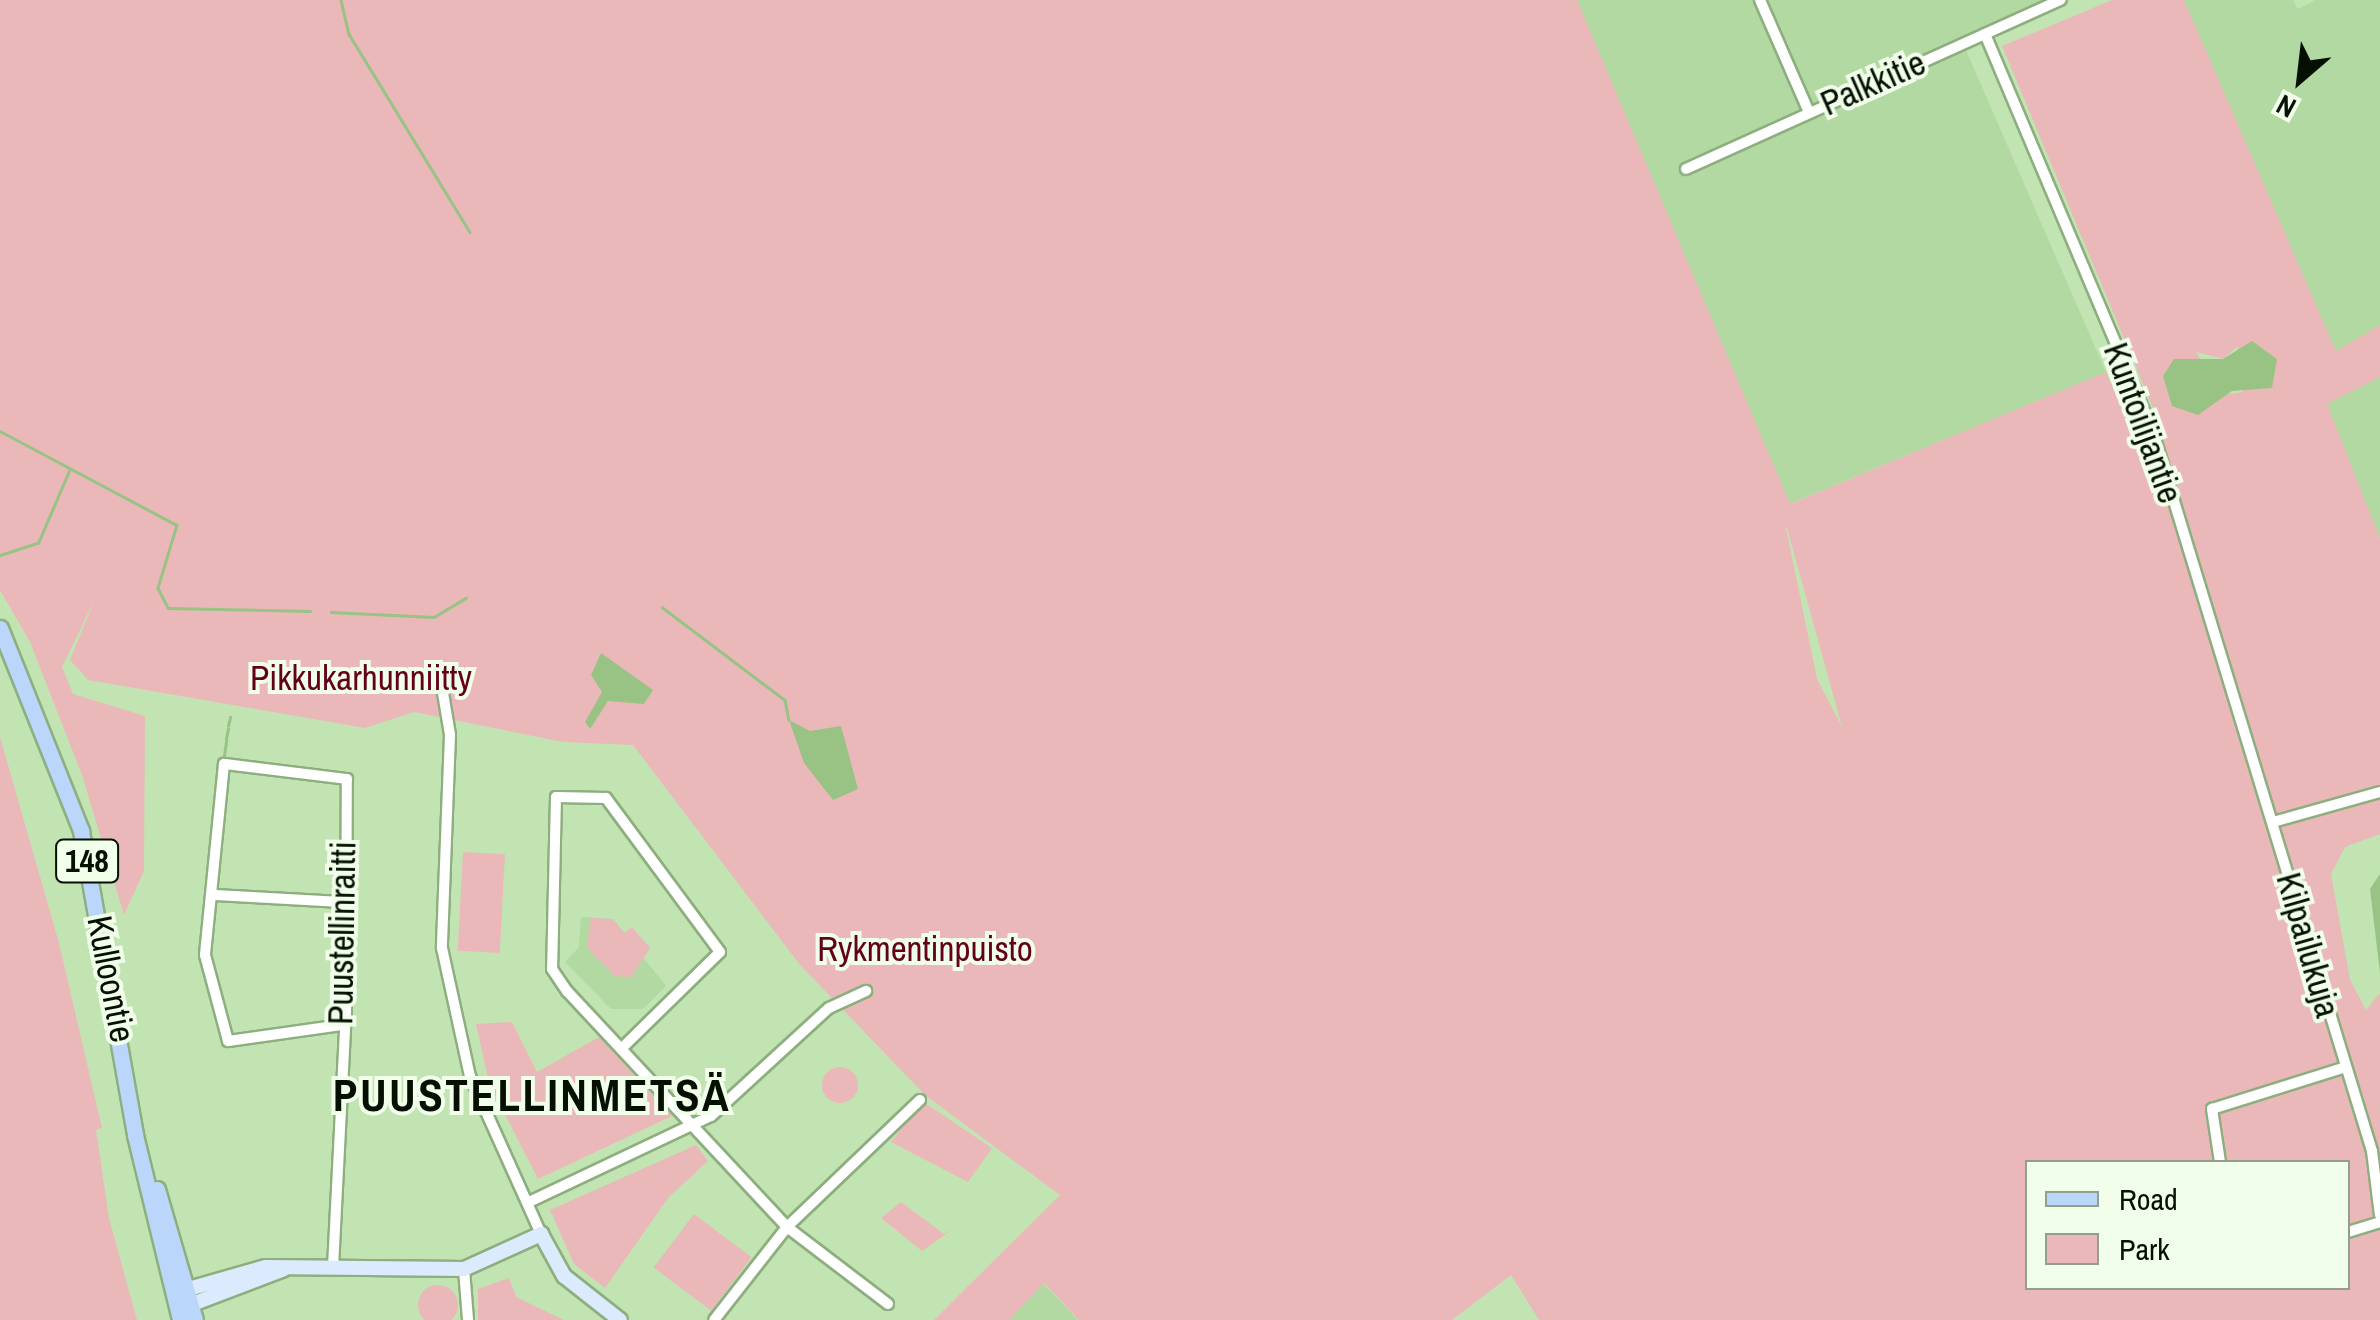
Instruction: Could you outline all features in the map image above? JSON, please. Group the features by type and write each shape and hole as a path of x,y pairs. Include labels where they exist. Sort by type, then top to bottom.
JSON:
{"main road":[{"name":"Kulloontie","path":"0,628 80,831 134,1106 183,1306"}],"street":[{"path":"1760,0 1809,112"},
{"name":"Palkkitie","path":"1686,169 2061,0"},
{"name":"Kuntoilijantie","path":"1985,34 2153,432 2273,822"},
{"path":"440,674 450,736 442,948 470,1076 564,1276 620,1320"},
{"name":"Puustellinraitti","path":"216,895 224,764 347,780 333,1267"},
{"path":"2273,822 2380,792"},
{"path":"622,1048 720,952 606,798 556,798 550,952 566,989 787,1227 888,1304"},
{"name":"Kilpailukuja","path":"2273,822 2343,1068 2380,1218 2350,1231"},
{"path":"342,902 216,895 205,955 228,1040 342,1025"},
{"path":"529,1202 693,1125 829,1008 866,991"},
{"path":"2220,1160 2212,1109 2343,1068"},
{"path":"714,1320 787,1227 920,1100"},
{"path":"183,1306 289,1266 464,1269 541,1234"},
{"path":"464,1269 468,1320"}],"shaded area":[{"path":"1577,0 2050,0 1962,41 2106,372 1789,504"},
{"path":"2184,0 2293,0 2298,9 2315,0 2380,0 2380,325 2336,352"},
{"path":"2252,341 2277,359 2272,388 2232,391 2198,415 2172,406 2163,376 2174,359 2223,359"},
{"path":"2380,377 2380,538 2327,404"},
{"path":"601,653 653,690 644,704 608,701 590,729 585,722 602,692 591,675"},
{"path":"789,720 810,731 841,726 858,789 833,800 804,763"},
{"path":"2380,874 2380,973 2370,889"},
{"path":"581,917 613,919 666,986 643,1009 611,1009 565,962 579,947"},
{"path":"1043,1283 1078,1320 1009,1320"}],"green space":[{"path":"0,0 1577,0 1790,504 2106,372 2138,446 2166,439 2002,46 2112,0 2184,0 2336,351 2380,325 2380,377 2327,404 2380,538 2380,834 2345,847 2331,874 2350,980 2366,1010 2380,993 2380,1320 1539,1320 1511,1275 1452,1320 1079,1320 1044,1283 1009,1320 934,1320 1060,1195 925,1095 800,965 633,745 563,742 414,712 365,728 88,680 70,660 95,599 62,667 73,694 145,716 144,871 124,915 82,775 30,642 0,590","holes":["2237,346 2243,392 2223,395 2196,352 2224,359","1787,528 1842,727 1817,679"]},
{"path":"0,737 59,943 102,1128 96,1130 109,1218 137,1320 0,1320"},
{"path":"463,852 505,854 500,953 458,951"},
{"path":"591,918 613,919 624,933 632,927 650,948 631,977 614,976 587,947"},
{"path":"512,1022 537,1072 599,1037 672,1116 538,1179 489,1083 476,1024"},
{"path":"840,1067 853,1072 858,1085 853,1098 840,1103 827,1098 822,1085 827,1072"},
{"path":"922,1101 992,1148 968,1182 891,1142"},
{"path":"696,1145 708,1161 668,1198 605,1288 574,1264 550,1210"},
{"path":"901,1202 944,1234 953,1229 922,1251 881,1218"},
{"path":"694,1214 752,1257 711,1311 654,1268"},
{"path":"509,1278 516,1297 564,1320 478,1320 478,1289"},
{"path":"438,1285 452,1291 456,1312 448,1321 428,1321 418,1305 424,1291"}],"waterway":[{"path":"341,0 349,34 470,232"},
{"path":"0,431 177,525 158,588 168,608 310,611"},
{"path":"0,555 38,543 69,471"},
{"path":"331,612 434,617 466,598"},
{"path":"662,607 785,700 789,720"},
{"path":"228,726 230,717"},
{"path":"226,739 228,729"},
{"path":"224,756 226,741"}],"district":[{"name":"PUUSTELLINMETSÄ","path":"532,1095"}],"park label":[{"name":"Pikkukarhunniitty","path":"361,678"},
{"name":"Rykmentinpuisto","path":"925,949"}]}
